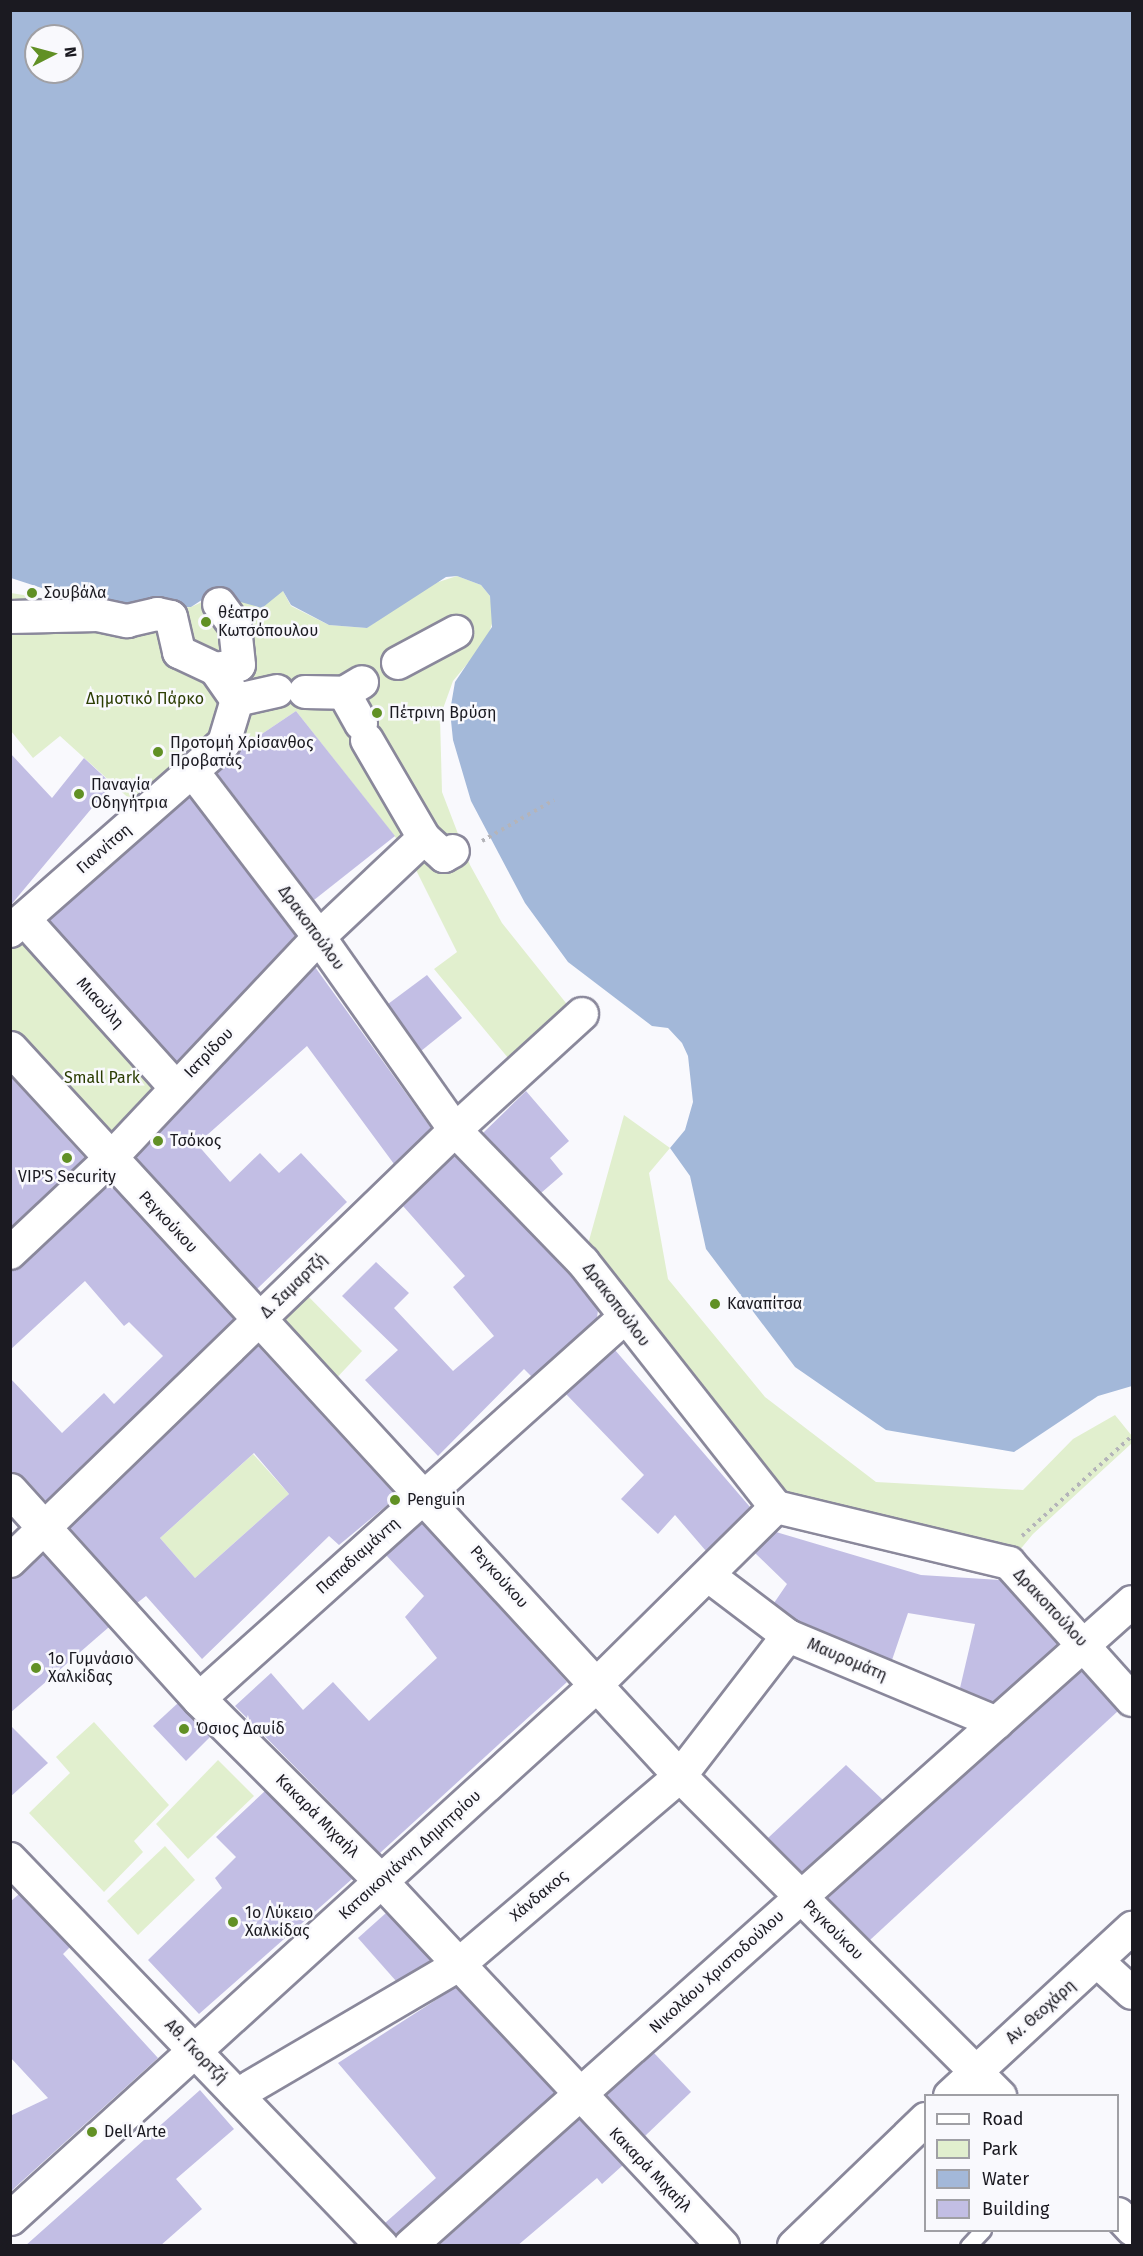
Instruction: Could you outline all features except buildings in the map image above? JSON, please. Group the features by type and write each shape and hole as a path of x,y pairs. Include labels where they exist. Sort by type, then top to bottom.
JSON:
{"main road":[{"name":"Ρεγκούκου","path":"10,1048 110,1159 426,1496 596,1685"},
{"name":"Κακαρά Μιχαήλ","path":"10,1491 199,1699 381,1881"},
{"name":"Κατσικογιάννη Δημητρίου","path":"10,2218 596,1685"}],"street":[{"path":"215,669 239,665 235,626 219,603"},
{"path":"10,618 98,615 127,621 157,614 171,617 179,652 215,669 237,700 291,692 353,688 364,732 416,845 444,856 464,848"},
{"path":"398,663 443,646"},
{"name":"Γιαννίτση","path":"17,925 193,772 224,742 237,700"},
{"name":"Δρακοπούλου","path":"193,772 319,937 455,1130 583,1262 624,1318 776,1507 1009,1563 1132,1700"},
{"name":"Ιατρίδου","path":"10,1253 110,1159 319,937 416,845"},
{"name":"Μιαούλη","path":"17,925 176,1088"},
{"name":"Δ. Σαμαρτζή","path":"10,1561 455,1130 582,1014"},
{"name":"Παπαδιαμάντη","path":"199,1699 624,1318"},
{"name":"Κατσικογιάννη Δημητρίου","path":"596,1685 709,1576 776,1507"},
{"name":"Μαυρομάτη","path":"709,1576 788,1636 997,1723"},
{"name":"Νικολάου Χριστοδούλου","path":"410,2246 1132,1602"},
{"name":"Χάνδακος","path":"237,2095 457,1966 680,1776 788,1636"},
{"name":"Ρεγκούκου","path":"596,1685 680,1776 998,2094"},
{"name":"Αθ. Γκορτζή","path":"15,1873 195,2051 382,2246"},
{"name":"Κακαρά Μιχαήλ","path":"381,1881 457,1966 723,2246"},
{"name":"Αν. Θεοχάρη","path":"952,2094 1132,1928"},
{"path":"1098,1961 1132,1993"},
{"path":"794,2246 924,2121"},
{"path":"1119,2215 1132,2229"}],"lane":[{"path":"968,2246 981,2232"},
{"path":"1124,2246 1132,2238"}],"path":[{"path":"464,848 554,800"},
{"path":"1009,1563 1015,1542 1132,1436"}],"green space":[{"name":"Δημοτικό Πάρκο","path":"457,576 481,585 490,596 494,617 487,640 453,681 440,717 442,792 470,865 502,923 578,1018 519,1071 434,969 457,952 407,852 296,711 145,813 60,736 33,758 11,731 11,593 103,608 174,608 191,607 222,593 283,591 291,606 329,625 367,628 426,586"},
{"name":"Small Park","path":"24,919 176,1088 110,1159 11,1048 10,931"},
{"path":"624,1115 670,1148 649,1173 668,1279 765,1397 876,1482 1023,1490 1073,1439 1115,1415 1132,1436 1132,1443 1033,1534 1009,1563 776,1507 583,1262"},
{"path":"300,1288 362,1351 330,1385 266,1317"},
{"path":"253,1454 289,1494 195,1578 160,1538"},
{"path":"94,1722 169,1805 134,1841 143,1852 104,1892 29,1813 70,1773 56,1757"},
{"path":"218,1760 254,1796 188,1859 156,1824"},
{"path":"165,1846 195,1880 138,1935 107,1901"}],"water":[{"path":"11,11 1132,11 1132,1386 1098,1396 1014,1452 886,1430 795,1367 706,1249 690,1176 670,1148 685,1130 693,1102 688,1056 682,1043 668,1028 652,1026 568,962 525,903 471,801 453,740 450,711 455,682 492,627 490,596 481,585 457,576 446,577 367,628 329,625 291,605 283,591 262,608 237,601 220,588 191,607 103,608 11,578"}],"place":[{"name":"Σουβάλα","path":"32,593"},
{"name":"θέατρο Κωτσόπουλου","path":"206,622"},
{"name":"Πέτρινη Βρύση","path":"377,713"},
{"name":"Προτομή Χρίσανθος Προβατάς","path":"158,752"},
{"name":"Παναγία Οδηγήτρια","path":"79,794"},
{"name":"Τσόκος","path":"158,1141"},
{"name":"VIP'S Security","path":"67,1158"},
{"name":"Καναπίτσα","path":"715,1304"},
{"name":"Penguin","path":"395,1500"},
{"name":"1ο Γυμνάσιο Χαλκίδας","path":"36,1668"},
{"name":"Όσιος Δαυίδ","path":"184,1729"},
{"name":"1ο Λύκειο Χαλκίδας","path":"233,1922"},
{"name":"Dell Arte","path":"92,2132"}]}
